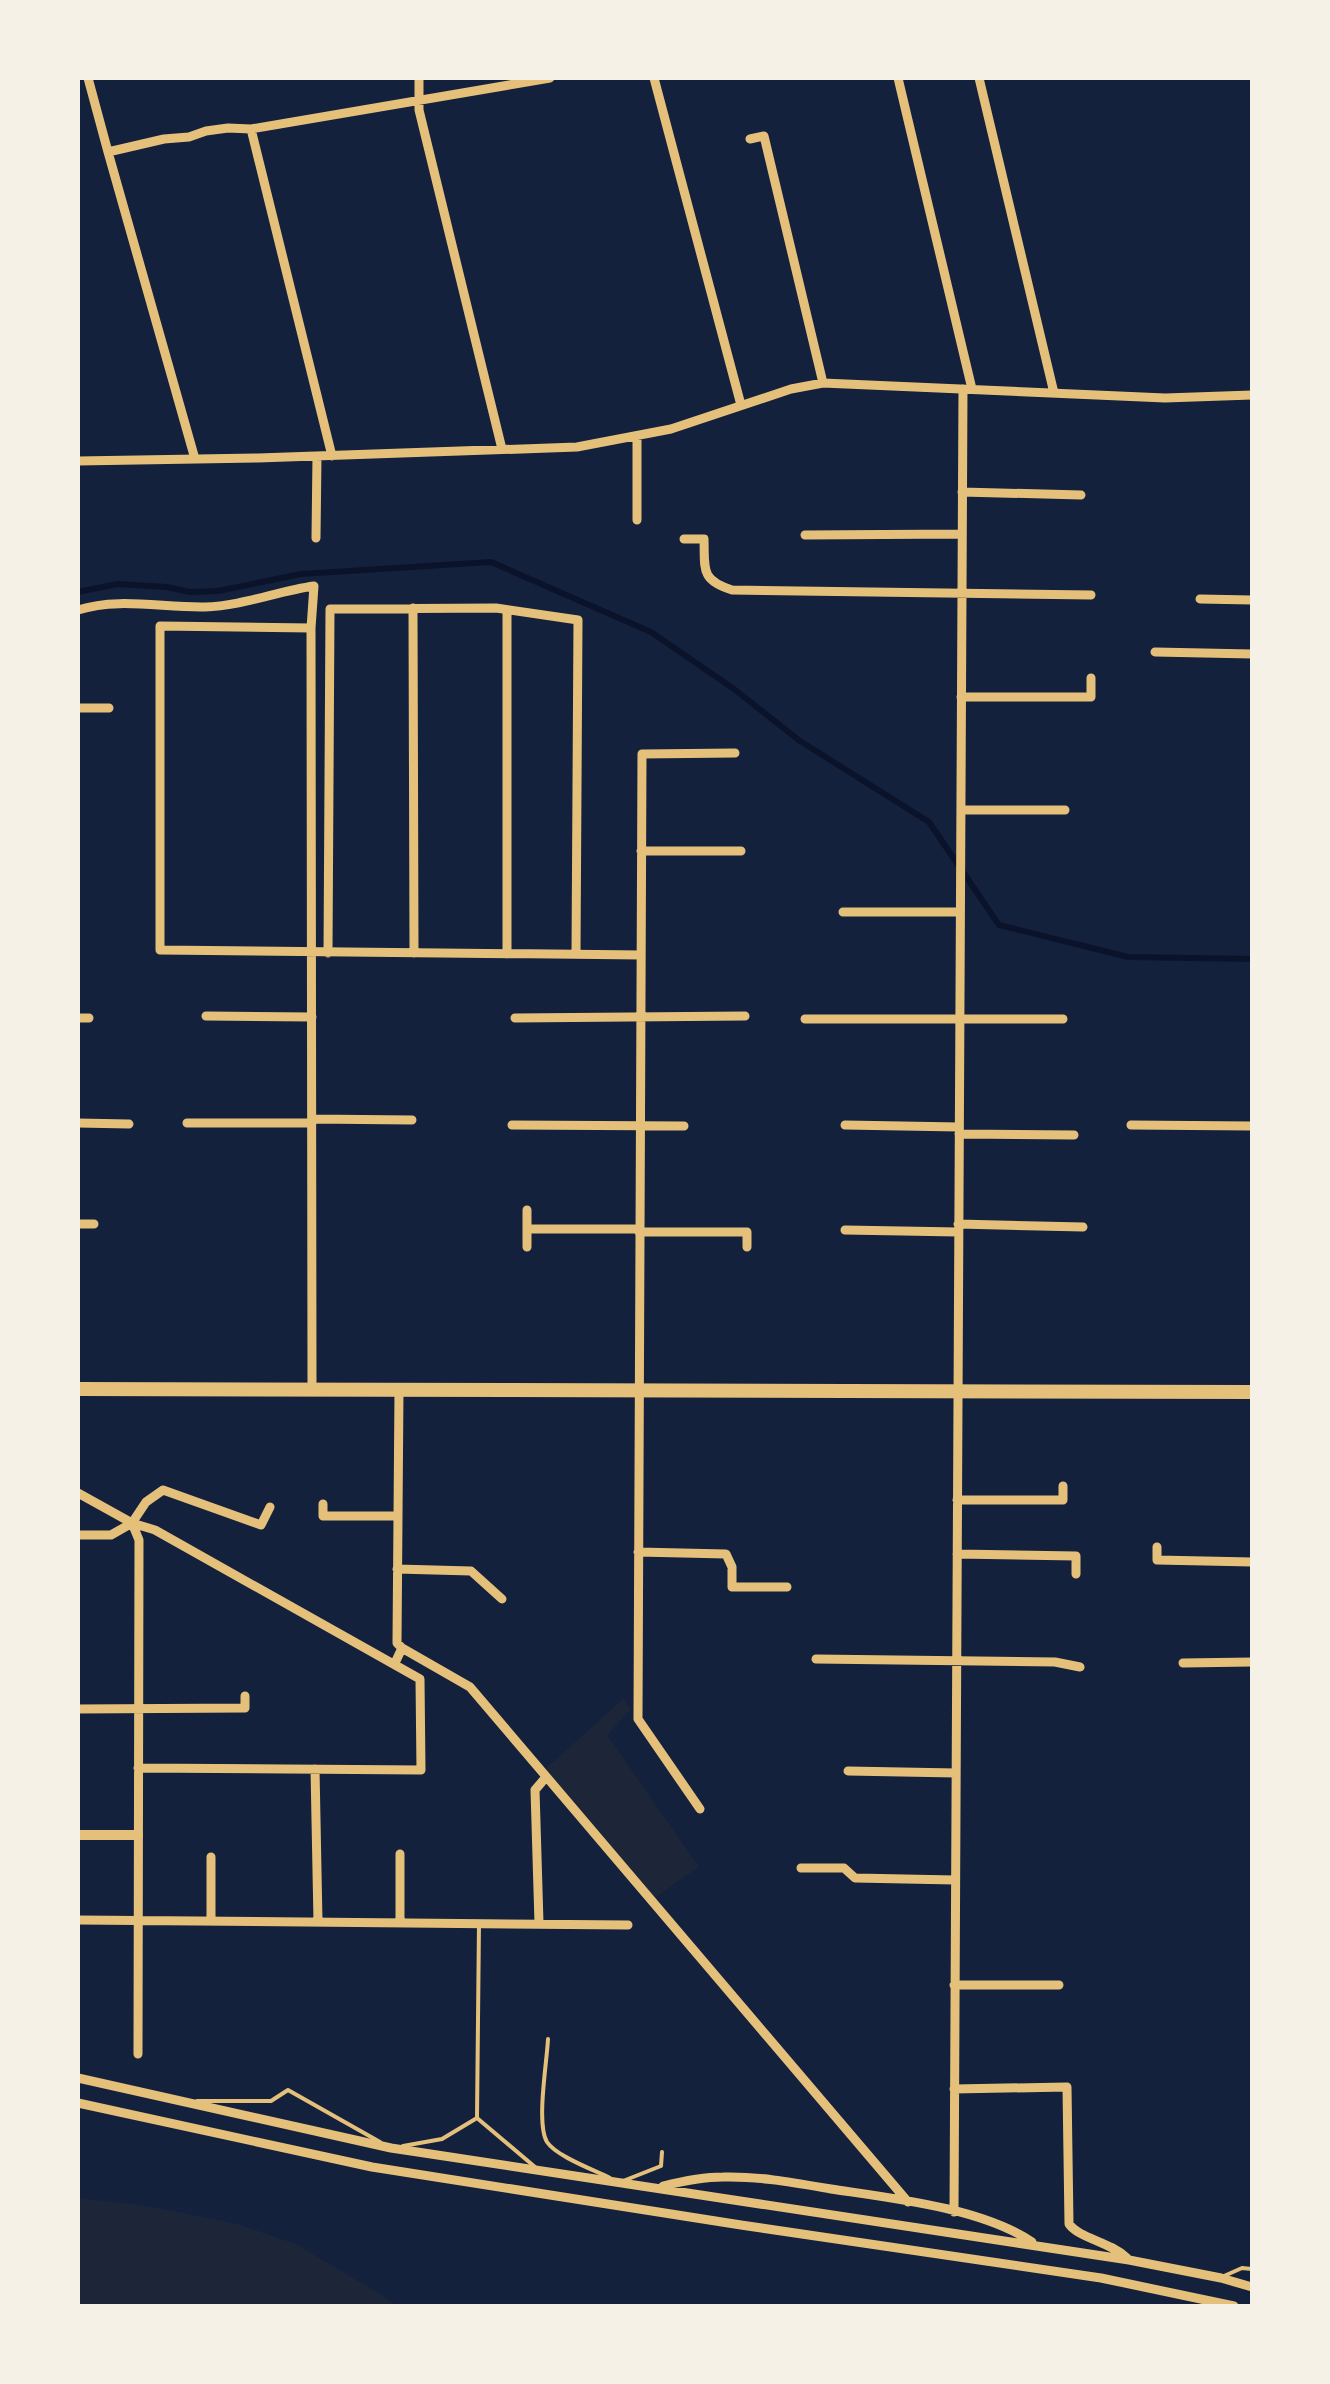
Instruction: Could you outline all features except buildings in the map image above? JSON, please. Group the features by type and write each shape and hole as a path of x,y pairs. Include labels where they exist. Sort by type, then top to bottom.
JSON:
{"main road":[{"path":"78,1389 1252,1392"}],"street":[{"path":"88,78 195,459"},
{"path":"418,78 419,110 502,449"},
{"path":"108,152 206,131 251,128 550,78"},
{"path":"645,78 654,78 741,405"},
{"path":"898,78 968,389 962,492 954,2212"},
{"path":"979,78 1054,393"},
{"path":"251,128 332,456"},
{"path":"750,139 764,136 823,383"},
{"path":"78,461 577,446 671,429 808,384 823,383 1165,398 1252,395"},
{"path":"637,436 637,520"},
{"path":"316,538 317,456"},
{"path":"962,492 1081,495"},
{"path":"805,536 962,534"},
{"path":"684,538 704,538 706,573 711,582 732,590 1091,595"},
{"path":"78,610 118,604 206,607 314,586 312,1390"},
{"path":"1200,599 1252,600"},
{"path":"413,608 414,954"},
{"path":"328,953 330,609 413,608 507,610 578,620 576,954"},
{"path":"507,610 507,954"},
{"path":"312,628 160,626 160,950 640,955"},
{"path":"1155,652 1252,654"},
{"path":"312,668 330,668"},
{"path":"961,697 1092,697 1092,678"},
{"path":"78,708 109,708"},
{"path":"700,1809 638,1719 642,754 735,754"},
{"path":"312,802 329,802"},
{"path":"960,810 1065,810"},
{"path":"312,850 329,850"},
{"path":"641,851 741,851"},
{"path":"312,886 329,886"},
{"path":"843,912 960,912"},
{"path":"206,1016 312,1017"},
{"path":"515,1018 745,1016"},
{"path":"804,1019 1063,1019"},
{"path":"187,1123 412,1120"},
{"path":"78,1123 129,1124"},
{"path":"512,1125 684,1126"},
{"path":"845,1125 1074,1136"},
{"path":"1131,1125 1252,1126"},
{"path":"527,1210 527,1247"},
{"path":"78,1224 94,1224"},
{"path":"844,1230 1083,1227"},
{"path":"527,1229 747,1232 747,1247"},
{"path":"138,1768 421,1770 420,1679 398,1656 397,1644 399,1390"},
{"path":"957,1500 1063,1500 1063,1486"},
{"path":"78,1535 111,1535 132,1524 146,1502 163,1490 261,1525 270,1507"},
{"path":"78,1493 132,1524 155,1530 398,1656 470,1688 541,1781 908,2202"},
{"path":"323,1504 323,1516 398,1516"},
{"path":"132,1524 139,1540 138,2054"},
{"path":"1157,1547 1157,1560 1252,1562"},
{"path":"638,1552 726,1554 732,1567 732,1587 787,1587"},
{"path":"956,1554 1076,1556 1076,1574"},
{"path":"397,1569 472,1571 502,1599"},
{"path":"816,1659 1055,1662 1080,1667"},
{"path":"1184,1663 1252,1662"},
{"path":"78,1709 244,1708 245,1696"},
{"path":"315,1769 318,1921"},
{"path":"848,1771 956,1773"},
{"path":"538,1923 541,1781"},
{"path":"78,1835 138,1835"},
{"path":"400,1854 400,1922"},
{"path":"210,1858 210,1921"},
{"path":"801,1868 844,1868 855,1878 955,1880"},
{"path":"78,1920 628,1925"},
{"path":"954,1985 1059,1985"},
{"path":"78,2078 391,2148 1129,2260 1252,2287"},
{"path":"954,2089 1067,2087 1068,2224 1078,2233 1118,2249 1129,2260"},
{"path":"78,2103 372,2168 1102,2278 1234,2306"},
{"path":"655,2188 726,2176 785,2182 954,2212 999,2226 1036,2245"}],"lane":[{"path":"477,2118 479,1923"},
{"path":"548,2039 542,2127 555,2150 619,2183 661,2166 662,2152"},
{"path":"175,2100 271,2100 288,2090 391,2148 442,2139 477,2118"},
{"path":"477,2118 539,2170"},
{"path":"1222,2278 1242,2268 1252,2270"}],"shaded area":[{"path":"623,1699 631,1709 607,1735 699,1867 651,1900 542,1772"},
{"path":"78,2198 147,2206 237,2224 296,2244 397,2306 78,2306"}],"waterway":[{"path":"78,592 117,584 218,591 301,574 491,562 651,632 734,689 800,741 929,822 999,925 1128,957 1252,959"}]}
